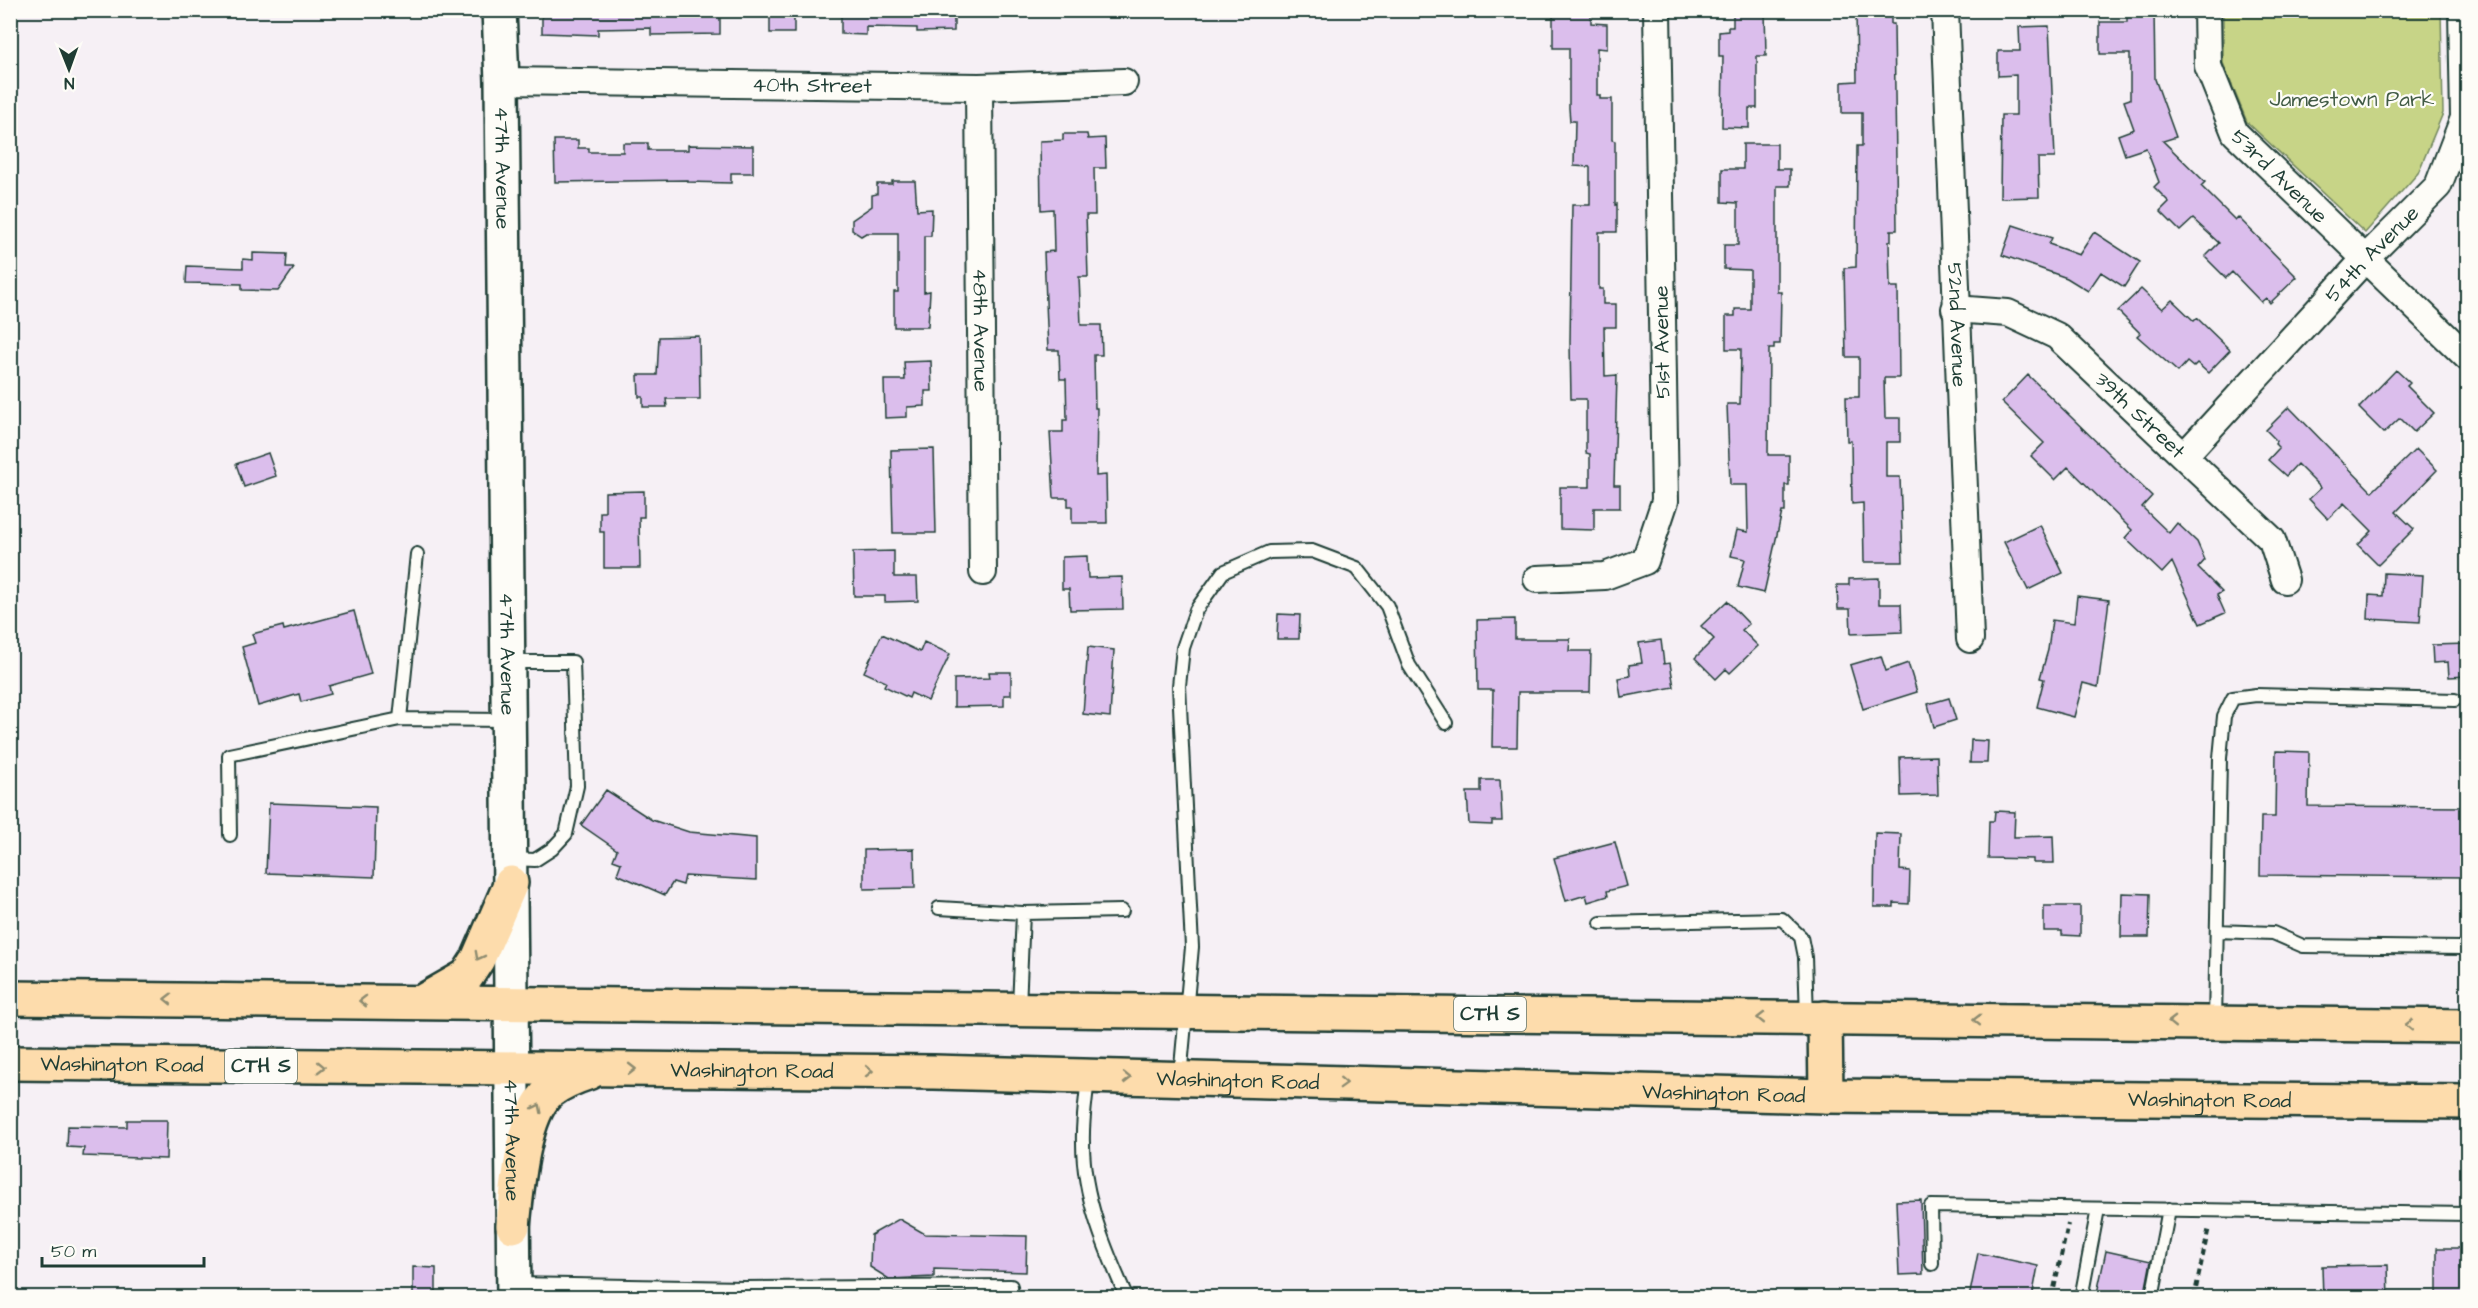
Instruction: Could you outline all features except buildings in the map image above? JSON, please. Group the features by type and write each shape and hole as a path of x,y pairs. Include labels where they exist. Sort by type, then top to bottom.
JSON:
{"main road":[{"path":"421,1002 467,976 478,959 511,871"},
{"name":"CTH S","path":"10,998 2468,1026"},
{"path":"1816,1018 1826,1096"},
{"name":"Washington Road","path":"10,1063 934,1072 1826,1096 2468,1102"},
{"path":"513,1226 523,1152 531,1123 541,1101 562,1083 600,1069"}],"street":[{"name":"47th Avenue","path":"499,10 502,81 514,1291"},
{"name":"51st Avenue","path":"1537,579 1605,576 1645,561 1665,501 1657,10"},
{"name":"52nd Avenue","path":"1945,10 1955,309 1970,639"},
{"name":"53rd Avenue","path":"2207,10 2208,66 2235,133 2468,358"},
{"name":"54th Avenue","path":"2184,456 2365,259 2439,186 2464,118 2462,10"},
{"name":"40th Street","path":"502,81 979,87 1124,82"},
{"name":"48th Avenue","path":"979,87 983,572"},
{"name":"39th Street","path":"1955,309 2008,313 2057,336 2272,540 2285,580"}],"lane":[{"path":"1180,1079 1192,947 1179,686 1183,648 1196,609 1223,572 1269,552 1312,551 1357,568 1387,606 1408,665 1446,723"},
{"path":"399,718 417,554"},
{"path":"508,662 573,662 577,786 566,834 552,849 511,871"},
{"path":"2215,1023 2220,758 2224,716 2233,698 2256,695 2455,700"},
{"path":"230,835 229,754 399,718 509,720"},
{"path":"939,908 1023,913 1122,911"},
{"path":"1019,1008 1023,913"},
{"path":"1601,923 1782,920 1801,937 1816,1018"},
{"path":"2217,930 2272,933 2303,946 2461,948"},
{"path":"1088,1077 1083,1143 1088,1191 1110,1260 1127,1298"},
{"path":"1932,1264 1931,1206 2468,1214"},
{"path":"2081,1298 2098,1209"},
{"path":"2152,1298 2169,1209"},
{"path":"514,1291 1011,1286 1012,1298"}],"path":[{"path":"2052,1298 2068,1224"},
{"path":"2194,1298 2210,1226"}],"green space":[{"name":"Jamestown Park","path":"2223,11 2441,11 2443,113 2418,173 2365,233 2247,122 2223,63"}]}
